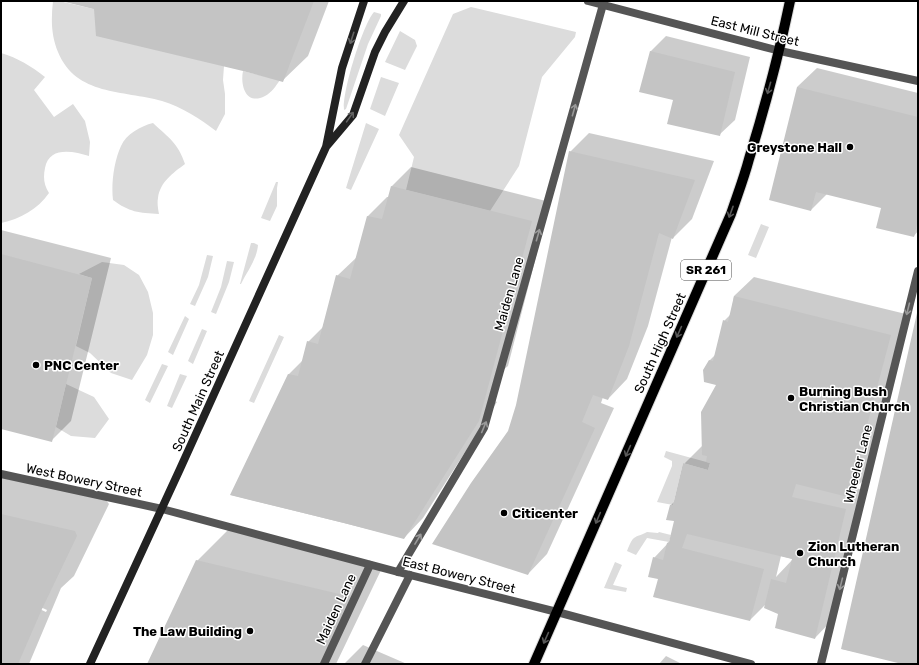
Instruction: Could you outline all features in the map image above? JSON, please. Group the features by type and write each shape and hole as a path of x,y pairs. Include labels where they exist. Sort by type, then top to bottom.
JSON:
{"main road":[{"name":"South Main Street","path":"90,664 326,147 342,68 364,1"},
{"name":"South Main Street","path":"326,147 353,115 375,52 404,1"},
{"name":"South High Street","path":"534,664 731,214 749,160 780,51 790,1"}],"street":[{"name":"East Mill Street","path":"588,1 604,3 780,51 918,81"},
{"name":"Maiden Lane","path":"398,572 484,428 604,3"},
{"name":"Wheeler Lane","path":"821,664 918,271"},
{"name":"West Bowery Street","path":"1,474 162,509"},
{"name":"East Bowery Street","path":"162,509 370,565 557,612 751,664"},
{"name":"Maiden Lane","path":"324,664 370,565"},
{"path":"365,664 410,575"}],"shaded area":[{"path":"53,1 94,9 224,66 223,80 225,114 216,131 190,114 162,101 102,89 76,77 66,66 56,46 52,27"},
{"path":"471,7 576,32 575,37 542,77 519,166 490,211 406,190 414,157 399,135 453,14"},
{"path":"374,12 381,14 381,16 368,44 346,109 344,110 346,89 354,59 364,30"},
{"path":"400,31 415,40 417,46 405,70 385,62"},
{"path":"1,53 13,57 35,69 45,77 34,90 54,117 73,104 85,121 90,142 89,156 62,152 51,156 47,161 44,175 44,181 49,193 45,199 22,216 1,223"},
{"path":"243,71 280,80 267,95 253,98 249,96 244,88 242,82"},
{"path":"381,77 399,83 385,116 370,109"},
{"path":"153,123 176,146 185,164 168,178 161,187 158,200 159,214 140,212 124,207 113,200 112,194 115,165 123,142 134,131"},
{"path":"366,123 379,129 351,190 346,188"},
{"path":"276,182 278,182 277,206 270,221 261,218"},
{"path":"761,224 769,227 756,258 748,255"},
{"path":"251,243 258,245 256,255 240,284"},
{"path":"207,255 213,256 208,277 195,306 190,304 199,285"},
{"path":"227,261 234,262 229,282 216,314 211,312 221,287"},
{"path":"102,262 124,265 139,275 148,292 153,313 153,335 147,355 132,380 111,373 90,353 76,346 92,278 79,274"},
{"path":"185,316 189,319 173,355 168,352"},
{"path":"202,329 207,331 193,364 188,361"},
{"path":"279,335 284,337 254,403 249,401"},
{"path":"162,364 168,366 150,403 145,400"},
{"path":"180,374 187,376 172,408 167,406"},
{"path":"66,384 94,397 109,419 95,438 71,436 56,427"},
{"path":"666,451 710,463 708,470 683,463 673,505 657,502 672,466 672,461 664,457"},
{"path":"647,532 659,532 671,535 669,542 647,538 636,555 627,551 634,538"},
{"path":"615,562 622,565 613,585 627,588 626,592 604,588"}],"building":[{"path":"61,1 314,1 283,82 96,36 94,9"},
{"path":"650,51 735,72 720,136 667,124 673,100 639,92"},
{"name":"Greystone Hall","path":"797,87 918,117 918,220 914,237 876,228 881,208 816,192 811,211 769,200"},
{"path":"569,151 695,180 673,239 659,233 629,346 608,400 593,395 582,422 595,428 528,575 432,544 471,483 508,431 516,405"},
{"path":"391,186 532,221 479,421 404,539 230,495 288,374 298,376 307,341 318,344 336,275 350,279 367,216 382,219"},
{"name":"PNC Center","path":"1,254 92,278 52,442 1,429"},
{"path":"734,296 891,335 848,497 796,484 792,497 846,509 815,639 775,628 778,614 764,608 771,579 786,583 792,559 687,534 682,548 764,569 750,621 653,597 658,579 648,577 653,557 663,560 667,543 669,542 674,521 666,520 670,505 673,505 683,463 708,470 710,463 706,462 707,456 702,455 701,412 716,385 704,382 703,370 709,360 713,361 723,320 728,322"},
{"path":"917,313 918,664 902,664 841,649"},
{"path":"1,514 75,531 77,536 42,609 18,664 1,664"},
{"name":"The Law Building","path":"196,560 352,597 320,664 147,664"}],"place":[{"name":"Greystone Hall","path":"850,147"},
{"name":"PNC Center","path":"36,365"},
{"name":"Burning Bush Christian Church","path":"791,398"},
{"name":"Citicenter","path":"504,513"},
{"name":"Zion Lutheran Church","path":"800,553"},
{"name":"The Law Building","path":"250,631"}]}
